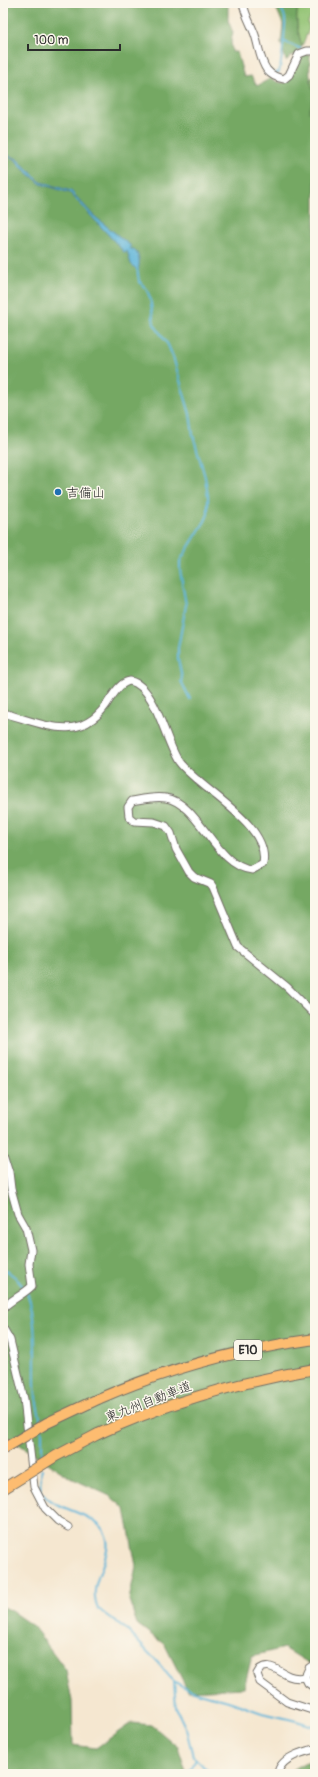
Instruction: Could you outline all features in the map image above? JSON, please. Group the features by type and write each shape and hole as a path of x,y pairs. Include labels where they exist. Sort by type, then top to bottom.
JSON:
{"highway":[{"name":"東九州自動車道","path":"3,1449 47,1423 121,1389 182,1368 242,1351 315,1339"},
{"name":"東九州自動車道","path":"3,1489 56,1456 98,1434 166,1405 206,1392 259,1379 315,1369"}],"street":[{"path":"239,3 244,7 263,63 268,71 275,77 284,79 289,75 299,54 307,51 315,51"},
{"path":"3,713 45,724 68,728 80,727 95,718 113,694 124,683 130,681 141,686 153,704 170,745 179,761 191,774 250,827 256,835 261,848 262,864 252,870 236,865 226,856 192,816 172,799 152,798 132,801 128,807 129,816 134,821 154,822 164,825 169,829 176,849 189,872 194,877 211,884 213,887 238,947 287,988 315,1015"},
{"path":"3,1153 9,1172 11,1189 18,1214 26,1228 30,1250 32,1286 23,1295 12,1300 3,1308"},
{"path":"3,1328 10,1340 24,1399 34,1487 45,1508 58,1521 68,1527"},
{"path":"315,1664 309,1668 305,1677 306,1681 315,1688"},
{"path":"305,1677 291,1677 274,1668 266,1666 260,1669 257,1674 260,1682 287,1702 315,1711"},
{"path":"278,1774 279,1768 284,1761 315,1749"}],"green space":[{"path":"3,3 228,3 228,20 233,33 231,40 232,52 237,52 244,77 251,76 257,86 271,78 280,82 289,81 299,58 306,54 310,55 310,80 315,93 309,112 315,112 315,1667 284,1648 252,1656 244,1688 188,1691 165,1645 137,1624 129,1600 136,1566 125,1509 110,1496 71,1478 3,1434 3,150 8,131 3,120"},
{"path":"274,3 299,3 297,19 302,46 296,55 292,55 286,61 281,43 283,24"},
{"path":"299,3 315,3 315,15 312,14 308,22 309,29 302,46 297,19"},
{"path":"311,78 315,78 315,112 309,112 312,89"},
{"path":"3,1607 33,1626 66,1670 72,1701 73,1745 96,1748 131,1723 152,1725 178,1747 187,1774 3,1774"},
{"path":"315,1758 315,1774 289,1774 293,1769"}],"water":[{"path":"3,154 16,158 41,182 71,191 93,215 131,246 131,249 134,249 139,259 138,271 131,264 127,251 125,253 70,193 41,184 22,168 15,159 3,156"}],"waterway":[{"path":"275,73 279,72 280,68 285,28 285,18 279,3"},
{"path":"283,41 301,49"},
{"path":"137,268 139,281 147,290 150,298 154,324 168,345 173,357 190,414 193,435 205,477 208,496 208,514 205,521 180,561 180,570 186,605 178,648 178,659 182,678 181,681 190,699"},
{"path":"3,1268 15,1277 25,1289"},
{"path":"27,1293 33,1315 35,1339 35,1391 41,1423"},
{"path":"42,1430 42,1461"},
{"path":"42,1469 40,1488 45,1496 60,1506 89,1518 97,1523 103,1530 107,1539 105,1558 96,1587 95,1596 97,1606 106,1615 127,1630 174,1681 199,1693 262,1713 315,1727"},
{"path":"174,1681 176,1708 186,1729 193,1756 211,1774"},
{"path":"189,1774 196,1759"}],"place":[{"name":"吉備山","path":"58,492"}]}
